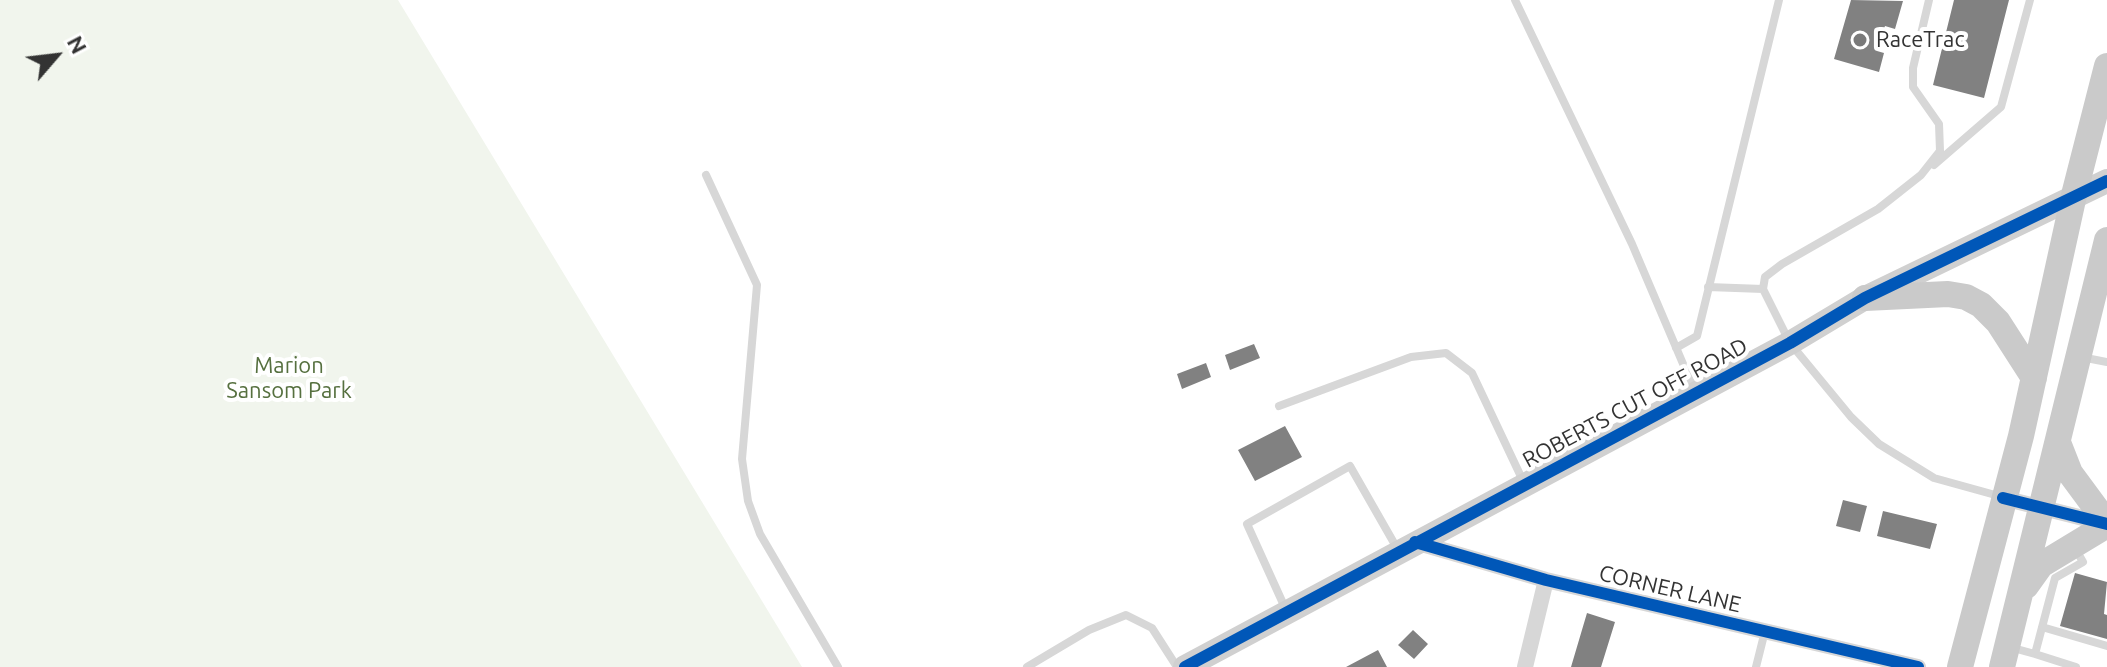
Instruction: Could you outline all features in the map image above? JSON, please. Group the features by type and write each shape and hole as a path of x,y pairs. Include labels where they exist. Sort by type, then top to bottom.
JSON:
{"main road":[{"path":"1960,667 2021,436 2074,195 2107,66"},
{"path":"2005,657 2102,284 2107,240"},
{"path":"1865,298 1948,294 1966,297 1981,305 1998,322 2034,378"},
{"path":"2021,592 2041,565 2107,524 2070,473 2059,445"}],"street":[{"name":"ROBERTS CUT OFF ROAD","path":"1185,667 1790,343 1865,298 2107,181"},
{"path":"2003,498 2107,524"},
{"name":"CORNER LANE","path":"1407,546 1765,631 1889,664 1918,667"},
{"path":"1525,667 1546,580"}],"lane":[{"path":"1515,0 1625,230 1696,394"},
{"path":"1676,348 1697,336 1779,0"},
{"path":"1921,175 1940,151 1939,124 1913,87 1913,68 1929,0"},
{"path":"2003,498 1934,478 1879,444 1851,417 1790,343 1763,289 1765,277 1782,264 1878,209 2001,107 2030,0"},
{"path":"706,175 757,285 742,459 748,501 760,534 838,667"},
{"path":"1708,287 1763,289"},
{"path":"1279,406 1411,357 1446,353 1472,373 1525,484"},
{"path":"2081,357 2107,362"},
{"path":"1287,612 1247,524 1350,466 1407,546"},
{"path":"2035,654 2055,578 2083,562 2073,546"},
{"path":"1027,667 1089,630 1126,615 1152,628 1177,667"},
{"path":"2042,627 2107,646"},
{"path":"1756,667 1765,631"},
{"path":"2005,657 2035,654 2076,667"}],"green space":[{"name":"Marion Sansom Park","path":"0,0 398,0 802,667 0,667"}],"building":[{"name":"RaceTrac","path":"1851,0 1903,1 1895,29 1885,26 1877,51 1884,53 1879,72 1834,59"},
{"path":"1954,0 2009,0 1984,98 1933,85"},
{"path":"1254,344 1260,358 1230,370 1225,355"},
{"path":"1206,363 1211,377 1182,389 1177,374"},
{"path":"1285,426 1302,457 1255,481 1238,450"},
{"path":"1843,500 1867,506 1860,532 1836,526"},
{"path":"1883,511 1937,524 1930,549 1877,536"},
{"path":"2075,573 2107,582 2104,614 2107,615 2107,639 2060,626"},
{"path":"1587,613 1615,622 1601,667 1571,667"},
{"path":"1413,630 1428,644 1414,659 1398,645"},
{"path":"1378,650 1387,667 1346,667"}],"cycle path":[{"path":"1185,667 1790,343 1865,298 2107,181"},
{"path":"2003,498 2107,524"},
{"path":"1415,542 1546,580 1918,667"}],"place":[{"name":"RaceTrac","path":"1860,40"}]}
